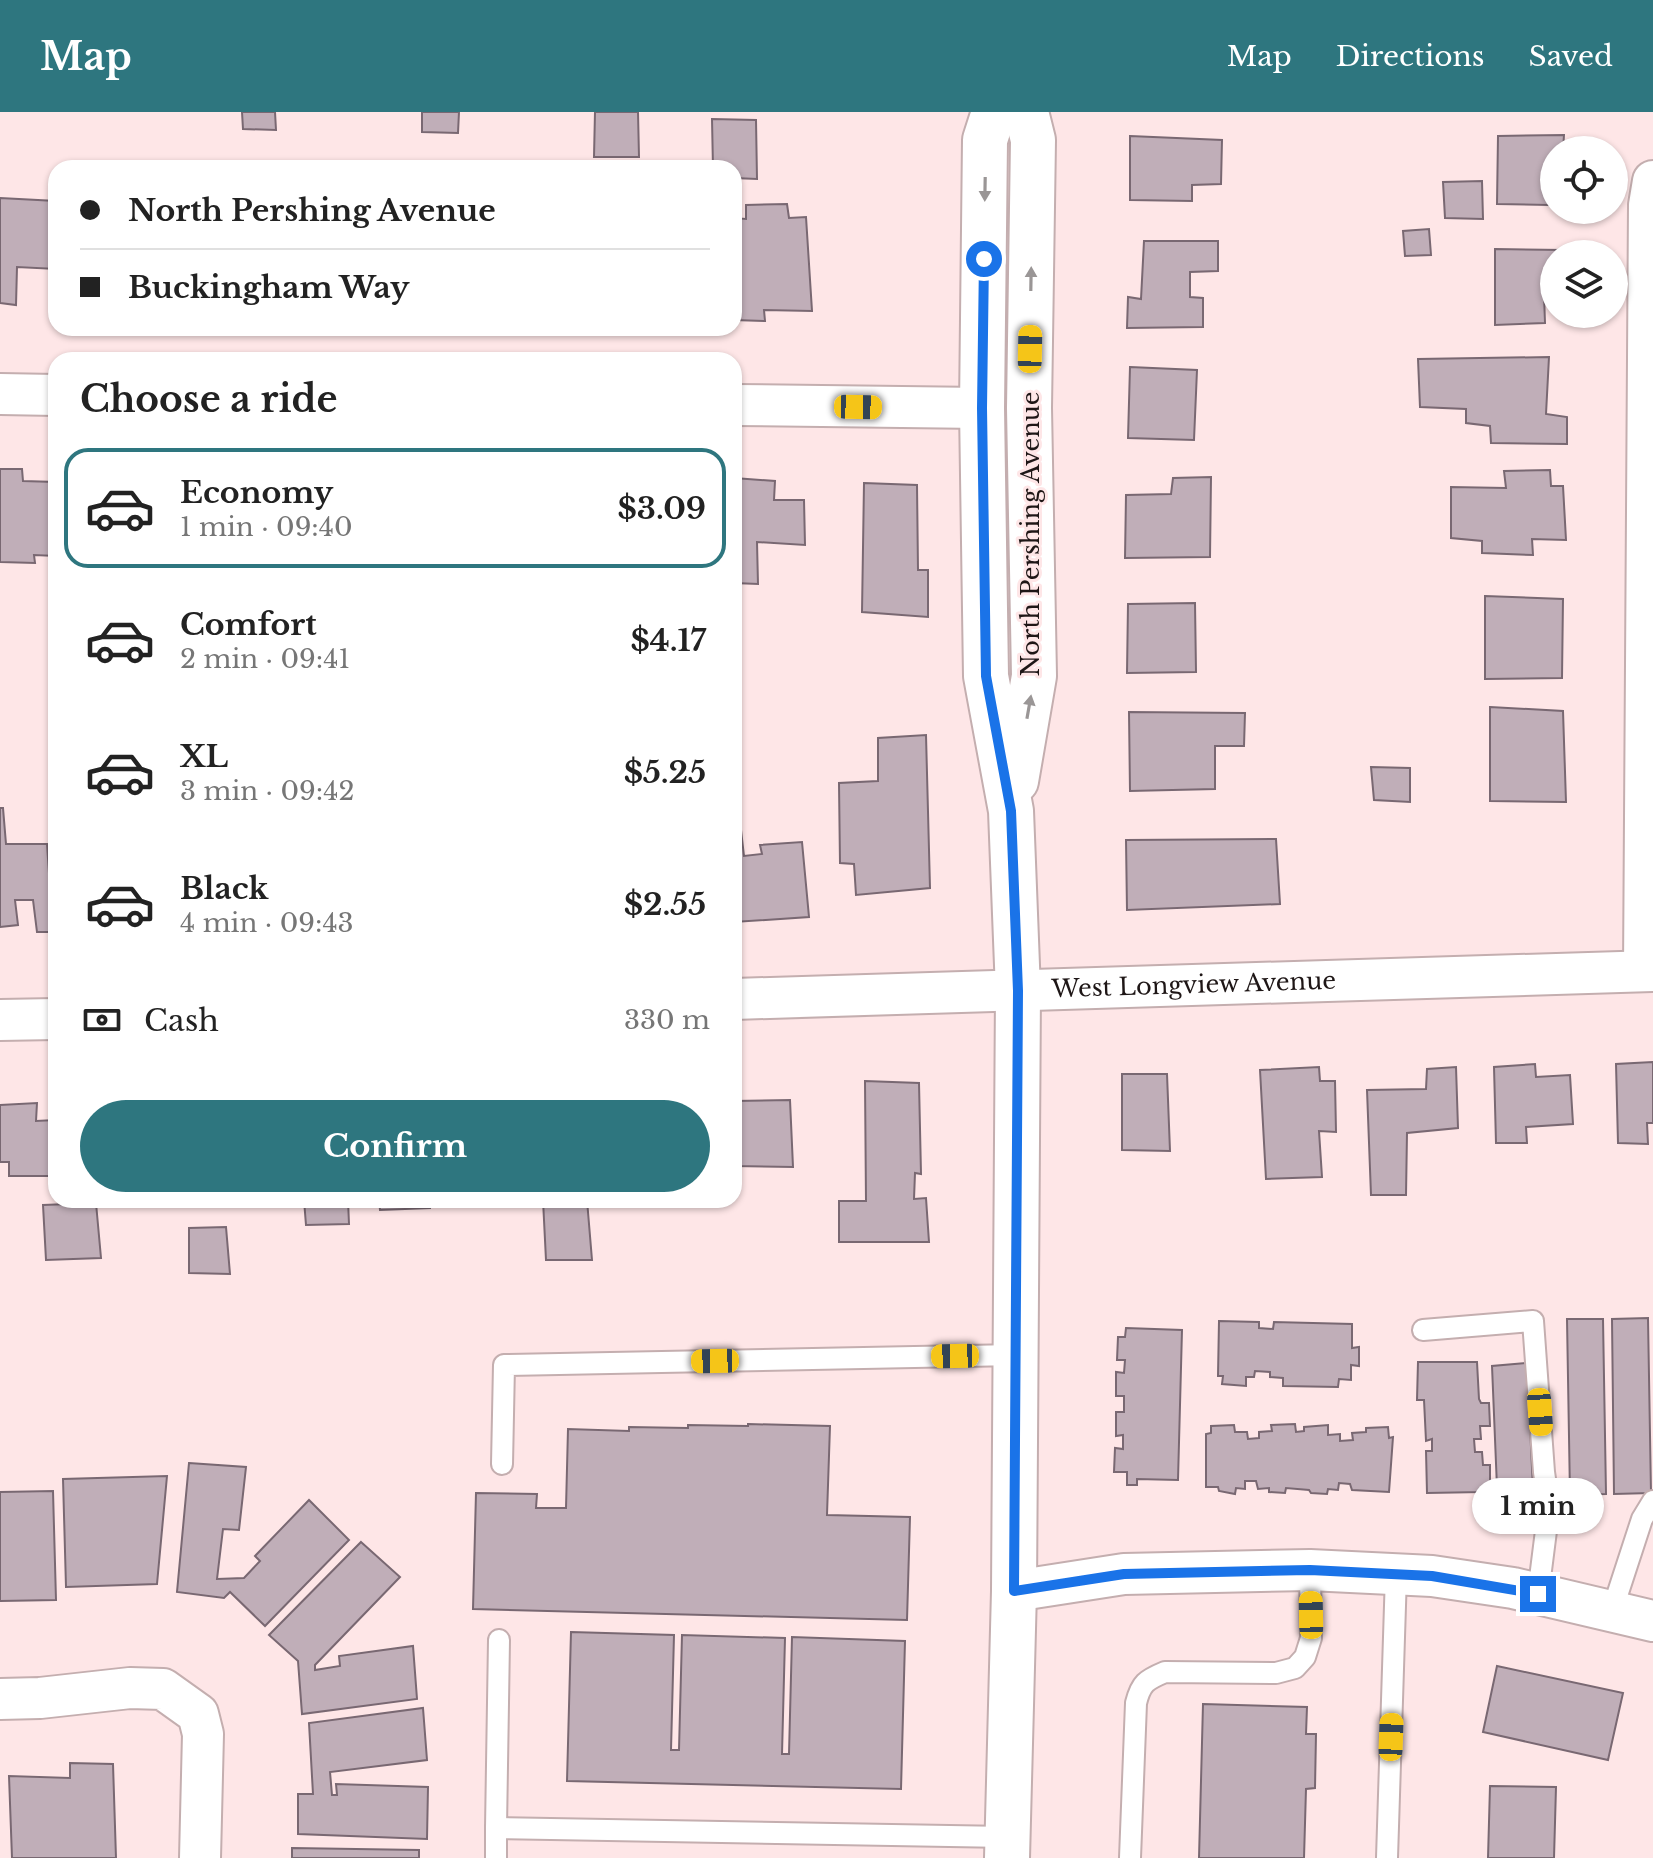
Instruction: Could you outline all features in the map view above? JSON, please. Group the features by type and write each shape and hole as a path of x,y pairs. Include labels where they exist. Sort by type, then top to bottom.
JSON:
{"main road":[{"name":"North Pershing Avenue","path":"994,112 985,140 982,408 986,676 1011,811 1018,991 1014,1591 1007,1847"},
{"name":"North Pershing Avenue","path":"1011,811 1034,676 1029,408 1033,140 1026,112"}],"street":[{"path":"1649,971 1649,221 1653,181"},
{"path":"0,394 48,395"},
{"path":"742,405 982,408"},
{"name":"West Longview Avenue","path":"742,999 1649,971"},
{"path":"0,1020 48,1019"},
{"path":"1014,1591 1124,1574 1310,1570 1396,1574 1432,1576 1538,1594 1653,1621"},
{"path":"0,1699 130,1688 163,1689 198,1714 203,1734 200,1858"}],"lane":[{"path":"1423,1330 1533,1321 1549,1507 1538,1594"},
{"path":"502,1464 504,1365 1016,1355"},
{"path":"1612,1611 1642,1519 1653,1501"},
{"path":"1130,1858 1136,1703 1140,1688 1149,1679 1165,1672 1276,1673 1295,1668 1305,1657 1311,1638 1310,1570"},
{"path":"1387,1858 1396,1574"},
{"path":"496,1858 499,1640"},
{"path":"496,1828 1007,1847"}],"building":[{"path":"242,112 275,112 276,130 243,129"},
{"path":"422,112 459,112 458,133 422,132"},
{"path":"595,112 638,112 639,157 594,157"},
{"path":"712,119 756,120 757,179 742,178 742,160 713,160"},
{"path":"1564,135 1540,136 1540,205 1497,204 1498,136"},
{"path":"1130,136 1222,140 1221,184 1192,185 1192,201 1130,200"},
{"path":"1482,181 1483,219 1445,218 1443,182"},
{"path":"0,198 48,201 48,269 17,267 16,305 0,303"},
{"path":"787,204 789,218 806,217 812,311 764,310 765,321 742,320 742,219 746,219 746,205"},
{"path":"1429,229 1431,255 1405,256 1403,231"},
{"path":"1144,241 1218,241 1218,271 1190,272 1190,297 1203,298 1203,327 1127,328 1128,297 1141,299"},
{"path":"1495,249 1540,250 1540,323 1495,325"},
{"path":"1549,357 1546,414 1567,417 1567,444 1491,443 1490,426 1466,423 1466,409 1420,407 1418,359"},
{"path":"1130,367 1197,370 1194,440 1128,438"},
{"path":"0,469 22,469 23,481 48,482 48,556 34,555 35,563 0,562"},
{"path":"1550,470 1551,486 1563,486 1566,540 1532,539 1533,555 1482,553 1482,541 1451,538 1451,487 1506,488 1504,471"},
{"path":"1211,477 1210,557 1125,558 1126,495 1171,494 1173,478"},
{"path":"742,479 775,481 774,500 804,500 805,545 757,542 758,584 742,583"},
{"path":"864,483 917,485 918,570 928,570 928,617 862,612"},
{"path":"1485,596 1563,599 1562,678 1485,679"},
{"path":"1195,603 1196,672 1127,673 1128,604"},
{"path":"1490,707 1563,711 1566,802 1490,801"},
{"path":"1129,712 1245,713 1244,746 1215,746 1215,789 1130,791"},
{"path":"926,735 930,888 856,895 854,864 840,863 839,783 878,781 878,738"},
{"path":"1371,767 1410,768 1410,802 1374,800"},
{"path":"0,808 3,808 6,844 47,844 48,932 37,932 33,900 15,900 18,925 0,927"},
{"path":"742,839 744,856 762,854 760,845 802,842 809,917 742,921"},
{"path":"1276,839 1280,904 1127,910 1126,840"},
{"path":"1653,1062 1653,1123 1647,1123 1648,1144 1618,1143 1616,1064"},
{"path":"1535,1064 1536,1077 1570,1075 1573,1124 1526,1127 1527,1143 1496,1143 1494,1067"},
{"path":"1319,1067 1320,1081 1335,1081 1336,1132 1319,1131 1322,1177 1266,1179 1260,1070"},
{"path":"1456,1067 1458,1128 1407,1133 1406,1195 1371,1195 1367,1090 1426,1089 1427,1069"},
{"path":"1122,1074 1167,1074 1170,1151 1122,1150"},
{"path":"865,1081 919,1083 921,1174 915,1173 914,1199 926,1198 929,1242 839,1242 839,1201 866,1201"},
{"path":"790,1100 793,1167 742,1166 742,1101"},
{"path":"37,1103 36,1121 48,1120 48,1176 9,1176 9,1162 0,1162 0,1105"},
{"path":"43,1205 48,1205 48,1208 96,1208 101,1258 46,1260"},
{"path":"305,1208 348,1208 349,1224 306,1225"},
{"path":"380,1208 430,1208 380,1210"},
{"path":"543,1208 588,1208 592,1260 546,1260"},
{"path":"226,1227 230,1274 189,1273 189,1228"},
{"path":"1648,1318 1651,1493 1614,1494 1612,1319"},
{"path":"1567,1319 1603,1319 1606,1494 1570,1495"},
{"path":"1219,1321 1259,1322 1259,1328 1273,1329 1274,1322 1352,1324 1352,1348 1359,1347 1359,1366 1351,1365 1351,1380 1339,1379 1338,1387 1283,1386 1283,1378 1270,1377 1270,1372 1255,1371 1254,1377 1246,1377 1246,1386 1222,1384 1223,1376 1218,1376"},
{"path":"1126,1328 1182,1330 1178,1480 1137,1479 1137,1485 1127,1485 1127,1472 1114,1472 1115,1448 1123,1449 1123,1435 1116,1436 1116,1412 1124,1412 1124,1396 1116,1396 1116,1372 1124,1373 1125,1360 1117,1360 1118,1337 1125,1337"},
{"path":"1418,1362 1477,1362 1479,1399 1481,1403 1489,1403 1490,1426 1480,1426 1481,1439 1474,1439 1475,1452 1482,1452 1483,1465 1490,1465 1490,1488 1482,1488 1482,1492 1427,1493 1426,1451 1432,1451 1432,1439 1426,1441 1424,1400 1417,1400"},
{"path":"1527,1363 1534,1510 1498,1512 1492,1366"},
{"path":"1295,1424 1296,1432 1304,1431 1304,1427 1328,1425 1328,1435 1340,1434 1340,1441 1353,1440 1352,1433 1366,1432 1366,1428 1388,1427 1389,1438 1393,1437 1389,1492 1352,1490 1350,1484 1339,1483 1338,1490 1328,1489 1327,1494 1286,1488 1285,1493 1269,1492 1269,1488 1258,1489 1256,1481 1245,1481 1245,1489 1236,1488 1235,1494 1219,1491 1218,1487 1206,1487 1206,1434 1211,1433 1211,1426 1234,1425 1235,1432 1247,1432 1248,1439 1259,1438 1259,1432 1272,1431 1271,1425"},
{"path":"688,1425 830,1426 827,1515 910,1517 907,1620 473,1609 476,1493 537,1494 536,1508 566,1508 568,1429 629,1431 629,1427 688,1428"},
{"path":"189,1463 246,1467 239,1530 223,1529 217,1579 244,1578 260,1561 255,1556 309,1500 349,1540 265,1626 230,1592 224,1598 177,1592"},
{"path":"167,1476 157,1584 66,1587 63,1479"},
{"path":"53,1491 56,1600 0,1601 0,1492"},
{"path":"361,1542 400,1577 315,1665 315,1670 340,1666 339,1656 413,1646 417,1699 302,1714 298,1661 269,1635"},
{"path":"571,1632 674,1635 671,1750 679,1750 682,1635 785,1638 782,1754 789,1754 792,1637 905,1641 901,1789 567,1781"},
{"path":"1497,1666 1623,1693 1608,1760 1483,1732"},
{"path":"1203,1704 1307,1707 1306,1734 1316,1734 1315,1788 1306,1789 1304,1858 1199,1858"},
{"path":"423,1708 427,1760 330,1772 332,1795 337,1795 336,1784 428,1787 427,1839 298,1834 298,1794 313,1794 309,1723"},
{"path":"70,1763 113,1764 116,1858 12,1858 9,1776 70,1778"},
{"path":"1490,1786 1556,1787 1554,1858 1488,1858"},
{"path":"292,1848 419,1850 419,1858 292,1858"}],"route":[{"path":"984,259 982,408 986,676 1011,811 1018,991 1014,1591 1124,1574 1310,1570 1432,1576 1538,1594"}]}
